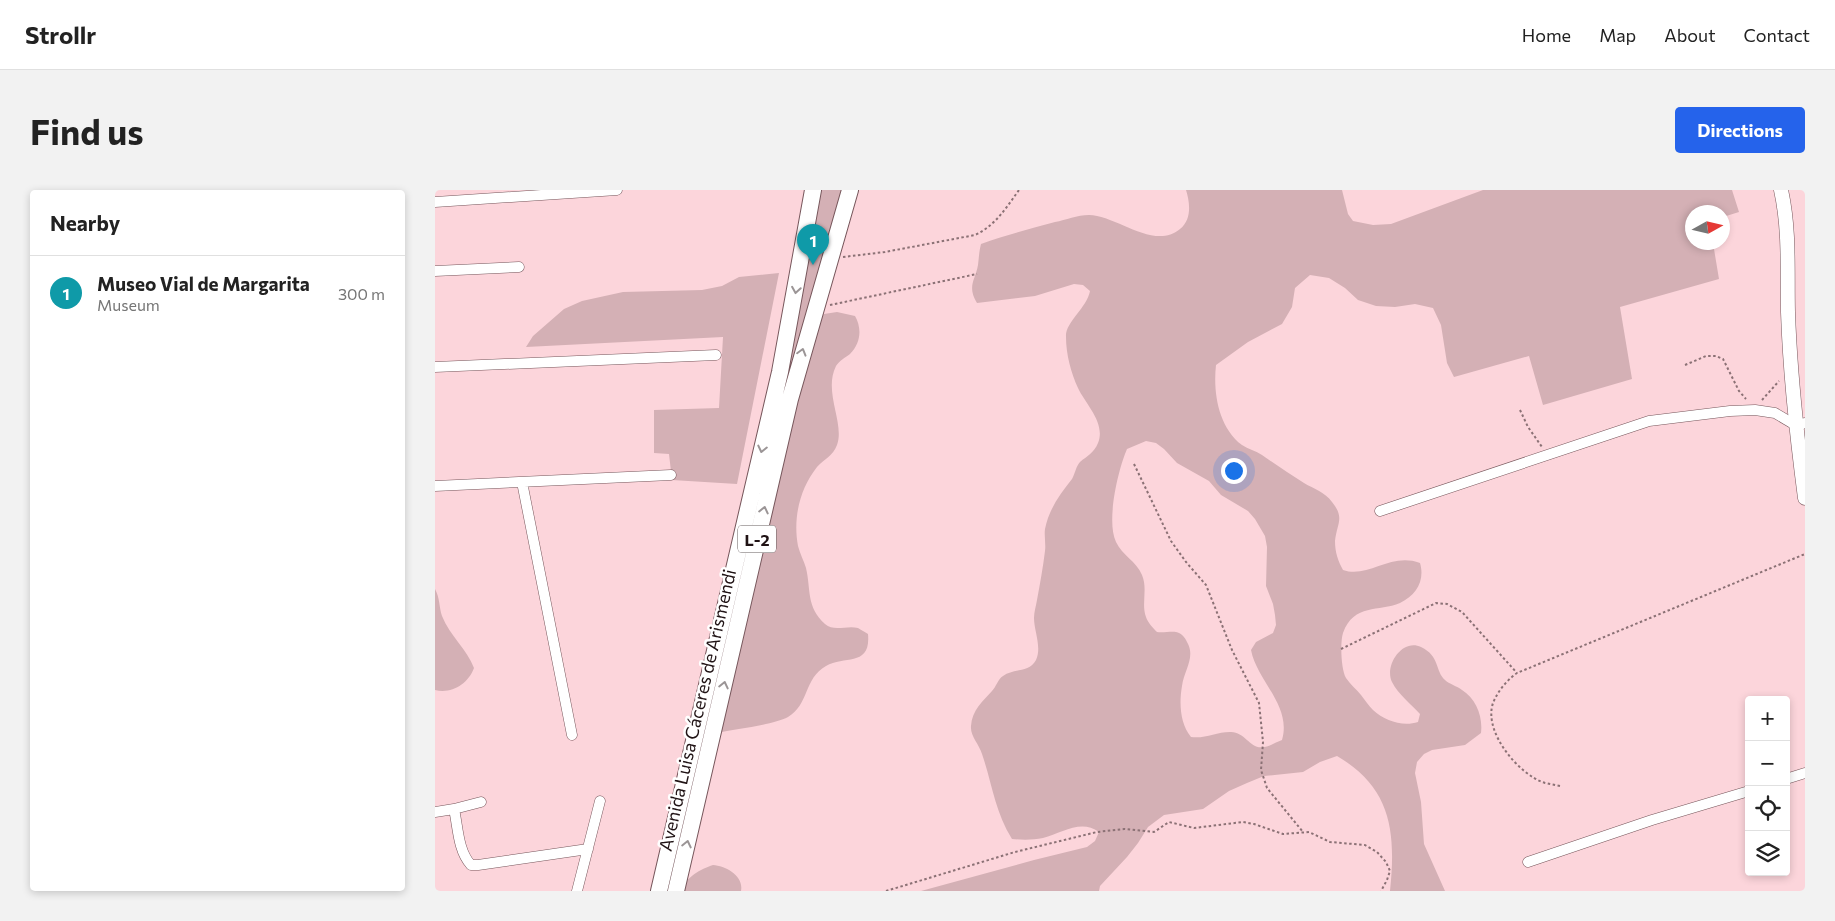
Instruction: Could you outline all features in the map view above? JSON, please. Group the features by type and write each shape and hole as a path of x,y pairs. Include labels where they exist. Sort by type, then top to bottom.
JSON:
{"main road":[{"name":"Avenida Luisa Cáceres de Arismendi","path":"659,891 780,372 813,190"},
{"name":"Avenida Luisa Cáceres de Arismendi","path":"676,891 790,399 850,190"}],"street":[{"path":"435,202 617,190"},
{"path":"1781,190 1786,212 1789,251 1788,312 1792,374 1801,425 1805,498"},
{"path":"435,271 519,267"},
{"path":"435,368 717,355"},
{"path":"1380,511 1649,421 1730,411 1755,410 1775,413 1801,425"},
{"path":"435,486 671,475"},
{"path":"522,482 572,735"},
{"path":"1790,778 1805,773"},
{"path":"1528,862 1745,791"},
{"path":"577,891 600,801"},
{"path":"435,812 481,802"},
{"path":"454,809 462,850 465,859 471,865 588,849"}],"path":[{"path":"830,258 885,252 975,235 994,223 1019,190"},
{"path":"815,308 977,274"},
{"path":"1685,365 1706,356 1716,356 1723,359 1739,391 1755,410 1776,383 1792,374"},
{"path":"1520,410 1528,427 1548,455"},
{"path":"1134,464 1171,541 1206,585 1232,650 1259,703 1263,742 1261,770 1267,788 1303,832"},
{"path":"1560,786 1544,783 1528,774 1513,762 1497,738 1493,721 1493,705 1505,682 1517,673 1805,554"},
{"path":"1341,649 1436,604 1447,604 1462,612 1517,673"},
{"path":"886,891 1015,852 1097,832 1123,829 1153,832 1169,822 1194,828 1243,822 1283,834 1309,832 1330,842 1365,844 1377,852 1386,862 1390,871 1381,891"}],"shaded area":[{"path":"818,190 842,190 792,367 788,365"},
{"path":"1186,190 1342,190 1348,214 1353,221 1373,225 1391,224 1483,190 1732,190 1739,212 1730,215 1730,205 1685,205 1685,250 1714,250 1719,279 1620,307 1632,379 1543,405 1529,356 1454,377 1447,363 1441,325 1433,308 1415,304 1395,307 1376,306 1358,300 1345,288 1329,278 1310,275 1295,288 1292,307 1282,324 1248,342 1216,365 1215,386 1219,408 1227,429 1234,438 1242,445 1323,493 1336,508 1339,521 1335,541 1338,560 1343,570 1361,571 1399,561 1420,563 1420,581 1411,596 1392,606 1360,613 1348,623 1342,637 1341,656 1344,674 1348,680 1373,710 1389,720 1406,724 1418,722 1420,714 1398,691 1390,676 1390,669 1396,655 1407,646 1414,645 1421,647 1431,655 1442,676 1471,698 1480,714 1481,733 1465,745 1432,750 1424,754 1417,762 1415,773 1421,802 1424,844 1445,891 1390,891 1392,850 1390,831 1380,797 1369,782 1337,756 1320,762 1303,772 1264,776 1229,791 1203,809 1164,815 1148,827 1127,857 1100,886 1099,891 921,891 1087,847 1095,841 1099,832 1092,828 1078,827 1043,838 1028,840 1012,839 1006,829 994,797 982,754 971,730 973,715 1001,677 1025,669 1036,660 1038,644 1034,616 1049,515 1055,502 1072,479 1080,462 1094,449 1100,436 1094,414 1073,376 1066,343 1069,326 1085,303 1090,291 1083,285 1074,284 1035,296 977,303 972,288 981,244 1085,215 1111,220 1147,234 1170,235 1180,229 1187,221 1189,205","holes":["1146,441 1156,443 1177,463 1209,481 1221,495 1248,511 1265,536 1267,547 1266,586 1273,604 1276,625 1273,633 1256,642 1251,650 1254,661 1278,705 1284,728 1282,740 1268,746 1255,746 1235,732 1201,737 1191,737 1187,732 1183,720 1181,699 1183,680 1190,658 1189,648 1185,638 1180,633 1157,632 1149,623 1144,607 1144,580 1142,575 1116,542 1112,522 1114,496 1127,449"]},
{"path":"779,273 737,484 672,480 669,454 654,453 654,410 719,408 723,337 526,347 533,336 564,309 582,301 623,292 702,290 722,286 739,277"},
{"path":"837,312 855,316 859,325 859,335 854,350 837,364 833,376 833,397 839,436 837,445 831,455 817,467 806,485 799,505 796,526 799,549 806,568 810,598 819,618 832,628 858,628 868,634 868,644 861,656 833,663 819,671 810,684 800,706 788,717 764,725 717,733 816,320 824,314"},
{"path":"435,589 445,623 474,668 464,683 453,689 441,691 435,690"},
{"path":"713,865 723,867 737,876 740,881 741,891 682,891 690,878 699,871"}],"place":[{"name":"Museo Vial de Margarita","path":"813,265"}]}
